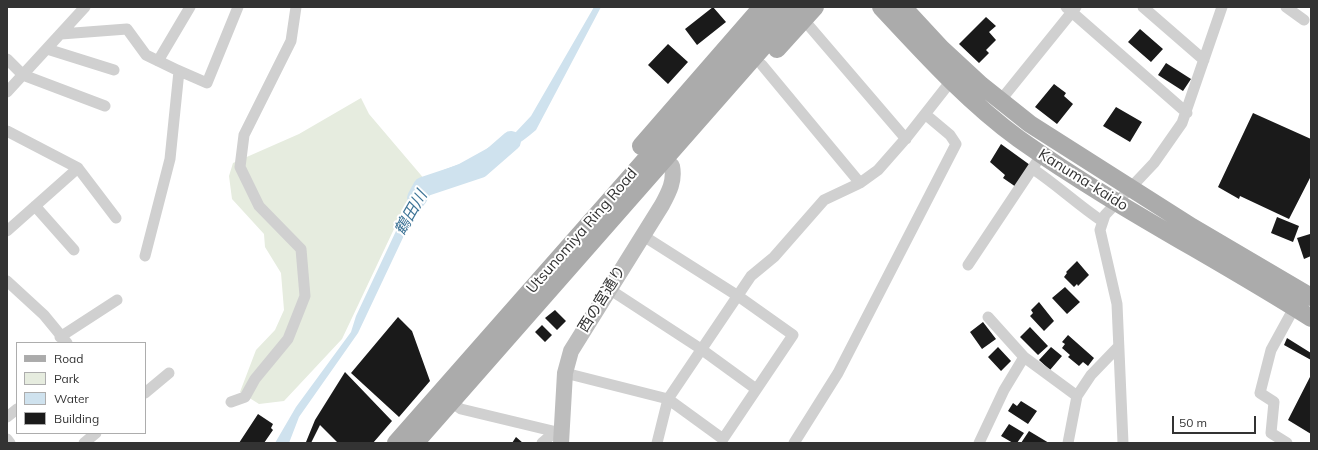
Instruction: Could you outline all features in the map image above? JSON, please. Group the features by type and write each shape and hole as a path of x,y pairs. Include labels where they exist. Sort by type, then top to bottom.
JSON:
{"main road":[{"name":"Kanuma-kaido","path":"881,7 951,81 1012,133 1037,162 1117,202 1306,314"},
{"name":"Kanuma-kaido","path":"903,7 942,48 1000,101 1030,124 1129,188 1311,297"},
{"path":"557,270 598,194 773,15 806,11"},
{"path":"557,270 602,240 672,166 762,65 806,11"},
{"name":"Utsunomiya Ring Road","path":"396,443 445,398 557,270 773,15"},
{"name":"Utsunomiya Ring Road","path":"415,443 445,398"}],"street":[{"path":"7,92 85,7"},
{"path":"158,61 190,7"},
{"path":"61,34 127,29 146,54 176,70 207,83 238,7"},
{"path":"231,402 245,397 255,379 288,339 305,296 301,249 259,206 240,167 244,135 291,42 296,7"},
{"path":"1143,7 1204,60"},
{"path":"1123,443 1117,304 1100,230 1102,221 1105,215 1168,146 1187,113 1222,7"},
{"path":"1286,7 1304,20"},
{"path":"1000,101 1071,9 1187,113"},
{"path":"806,11 906,139"},
{"path":"46,49 114,70"},
{"path":"7,59 23,75 105,106"},
{"path":"762,65 860,183"},
{"path":"145,256 170,158 179,71 176,70"},
{"path":"657,443 668,399 751,276 774,257 824,200 860,183 878,170 906,139 951,81"},
{"path":"794,443 838,373 956,144 950,135 925,114"},
{"path":"7,131 78,168 116,218"},
{"path":"968,265 1037,162 1054,184 1074,202 1102,221"},
{"name":"西の宮通り","path":"559,436 568,359 576,341 662,205 672,185 674,176 672,166"},
{"path":"7,231 78,168"},
{"path":"35,206 74,250"},
{"path":"566,372 668,399 723,439 793,335 738,296 642,235"},
{"path":"7,281 44,315 63,340 117,300"},
{"path":"609,289 701,349 756,389"},
{"path":"1287,443 1270,438 1274,402 1260,393 1271,350 1306,314"},
{"path":"988,317 1024,358 1076,396"},
{"path":"1068,443 1076,396 1091,376 1118,347"},
{"path":"979,443 1004,390 1024,358"},
{"path":"146,392 169,373"},
{"path":"445,398 461,408 559,436"},
{"path":"7,417 16,410"},
{"path":"84,443 95,434"},
{"path":"542,443 559,436"},
{"path":"7,439 10,443"}],"green space":[{"path":"361,98 369,114 426,181 411,193 342,339 284,401 259,404 240,392 256,350 275,330 284,310 281,273 265,247 264,234 232,199 229,176 233,163 299,134"}],"water":[{"path":"594,7 601,7 536,130 510,149 452,176 425,191 358,333 299,417 289,443 275,443 296,407 351,332 356,316 396,231 411,193 436,173 459,164 515,133 531,116"}],"building":[{"path":"713,7 726,22 697,45 685,29"},
{"path":"986,17 996,26 989,32 996,40 986,50 989,53 979,63 959,44"},
{"path":"1140,29 1163,49 1151,62 1128,42"},
{"path":"668,44 688,62 668,84 648,65"},
{"path":"1166,63 1191,79 1183,91 1158,75"},
{"path":"1054,84 1066,93 1064,96 1073,104 1057,124 1035,107"},
{"path":"1116,107 1142,122 1130,142 1103,126"},
{"path":"1253,113 1311,139 1311,176 1289,219 1240,196 1239,199 1218,187"},
{"path":"1001,144 1030,165 1016,187 1003,178 1005,175 990,162"},
{"path":"1277,217 1299,226 1293,242 1271,233"},
{"path":"1310,234 1311,256 1304,259 1297,238"},
{"path":"1077,261 1089,275 1078,286 1077,284 1074,287 1064,277 1067,273 1066,272"},
{"path":"1065,287 1080,302 1067,314 1052,298"},
{"path":"1039,302 1054,321 1044,331 1030,316 1033,313 1031,310"},
{"path":"555,310 566,321 557,330 545,318"},
{"path":"398,317 412,331 430,381 399,417 351,373"},
{"path":"983,322 996,339 982,349 970,332"},
{"path":"542,325 552,335 545,342 535,332"},
{"path":"1030,327 1048,346 1038,355 1020,337"},
{"path":"1068,335 1094,358 1088,366 1083,362 1079,366 1068,357 1070,355 1062,348 1065,344 1062,342"},
{"path":"1287,338 1311,353 1311,360 1284,345"},
{"path":"998,347 1011,361 1001,371 988,357"},
{"path":"1051,347 1062,356 1050,370 1039,360"},
{"path":"345,372 392,421 373,443 338,443 320,425 311,443 306,442 315,420"},
{"path":"1311,375 1311,434 1288,420"},
{"path":"1021,401 1037,411 1028,424 1008,411 1013,403 1017,406"},
{"path":"258,414 273,424 271,428 273,430 264,443 239,443"},
{"path":"1009,424 1024,433 1017,443 1013,443 1001,436"},
{"path":"1029,431 1049,443 1021,443"},
{"path":"516,437 523,443 512,443"}],"waterway":[{"name":"鶴田川","path":"417,198 423,187 480,168 511,141"}]}
